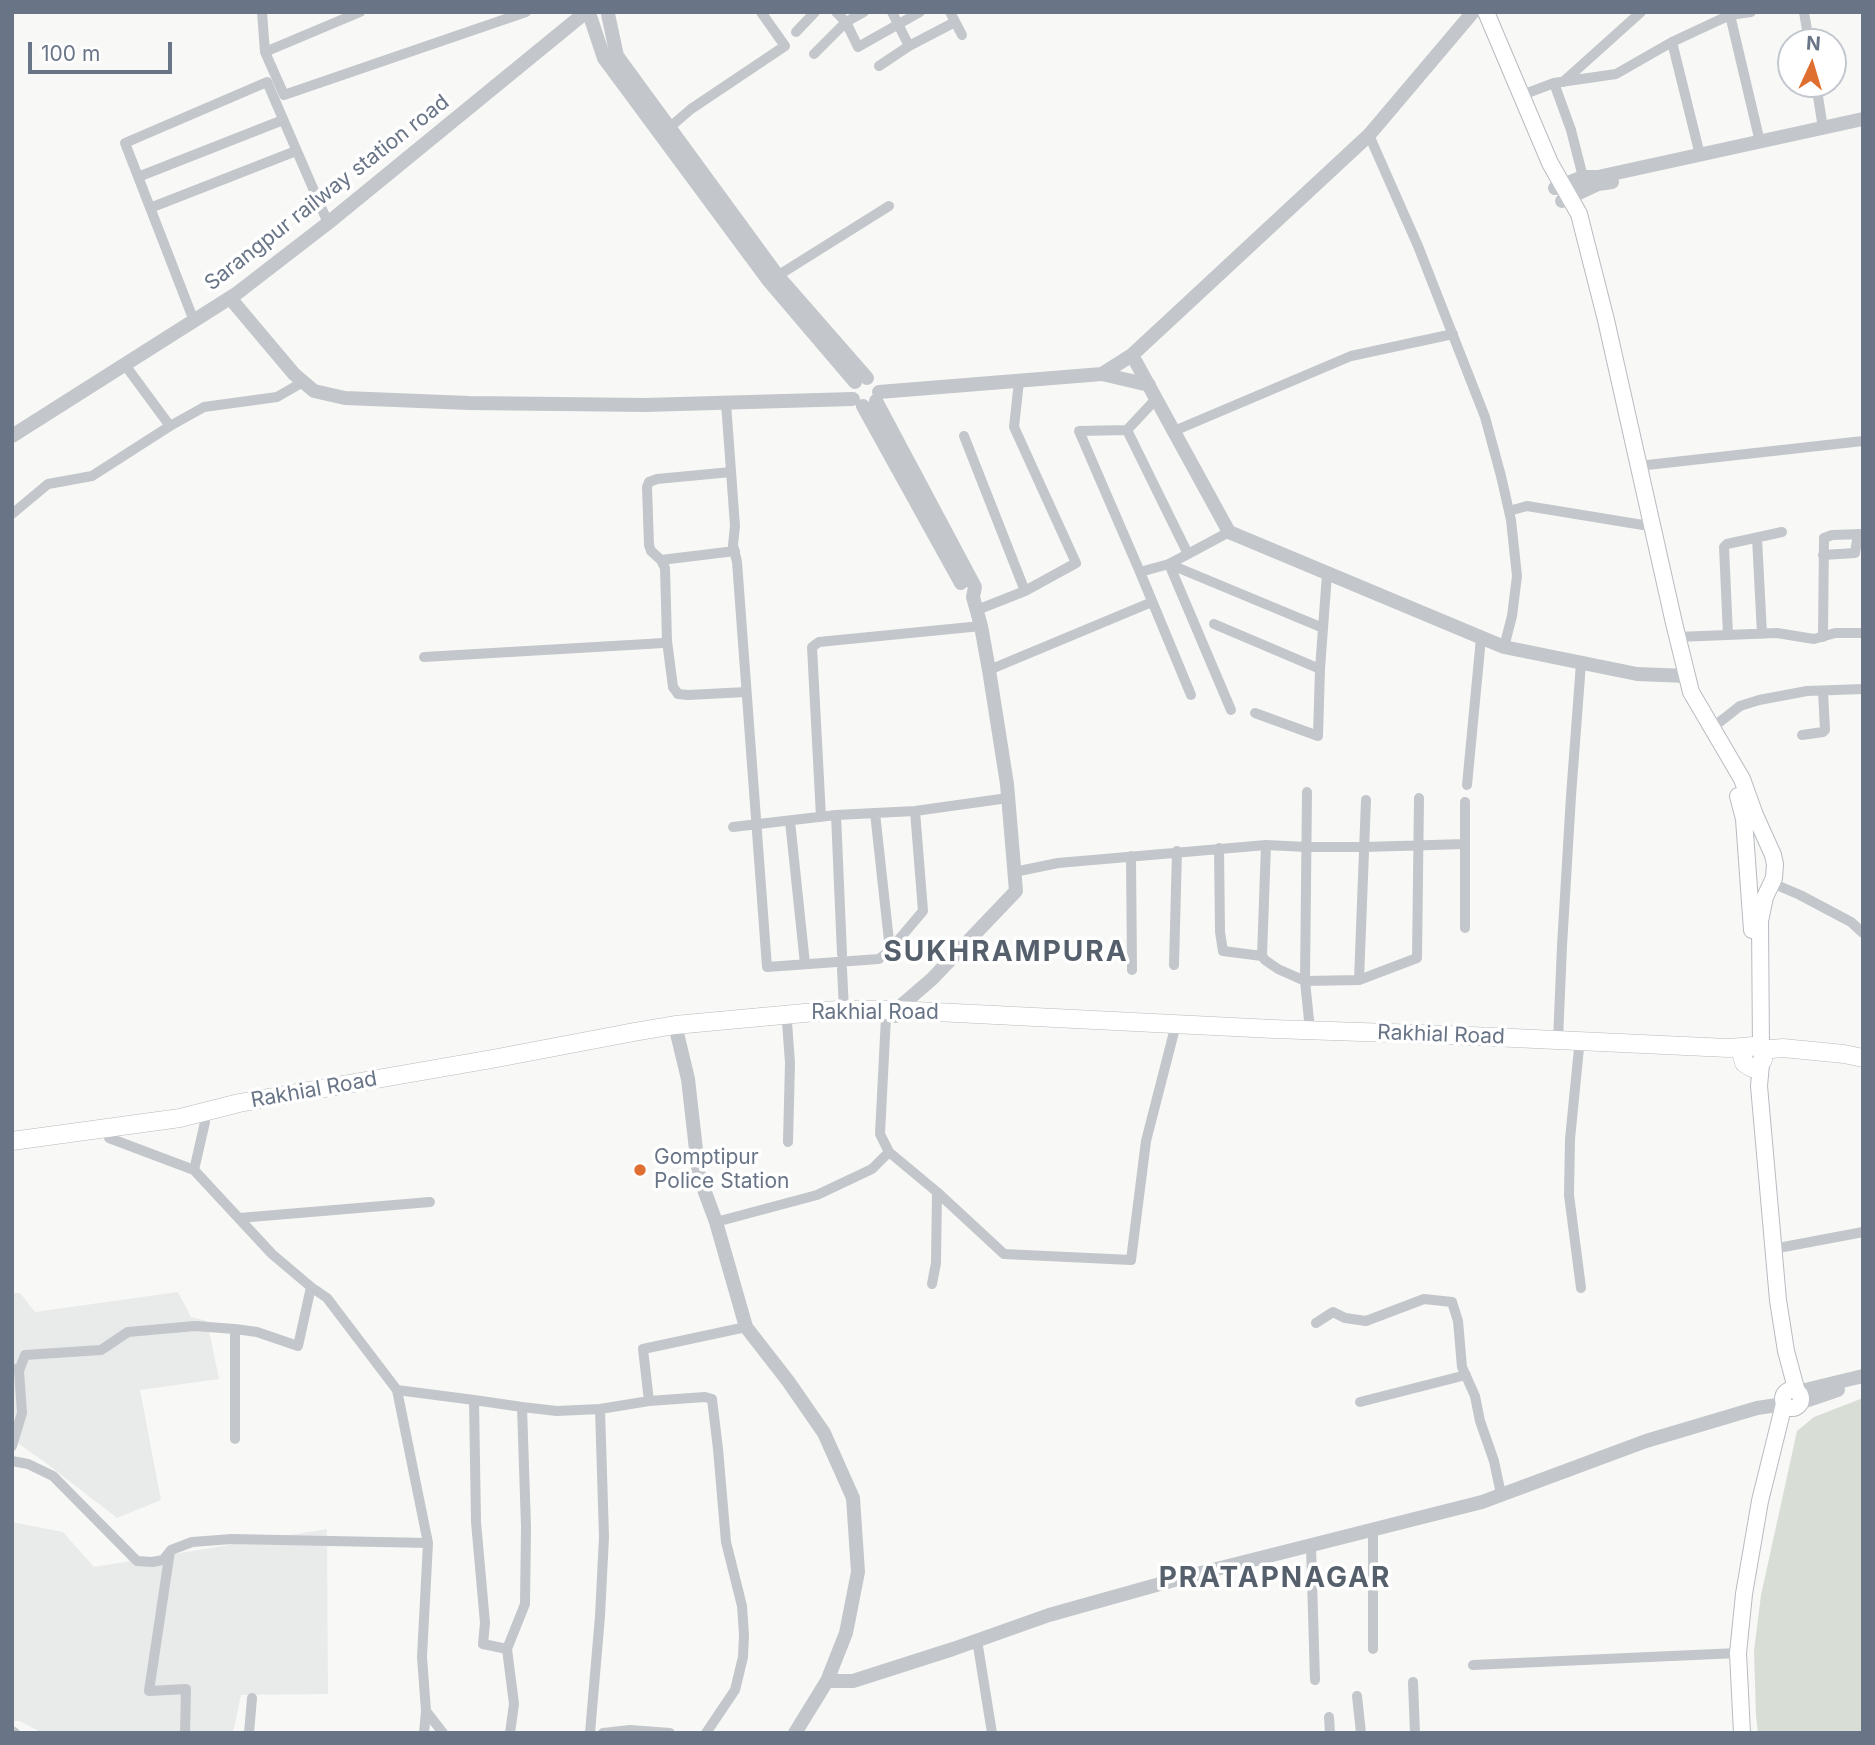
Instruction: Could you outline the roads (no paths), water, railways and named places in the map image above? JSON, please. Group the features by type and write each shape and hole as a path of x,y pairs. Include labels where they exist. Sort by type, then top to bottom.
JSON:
{"main road":[{"path":"1475,12 1542,166 1578,214 1606,320 1677,637 1683,695 1739,781"},
{"path":"1486,12 1563,193 1598,322 1643,525 1683,675 1739,781 1750,817 1773,855 1775,864 1775,875 1765,897 1760,921 1752,1084 1771,1301 1790,1399 1777,1429 1744,1594 1738,1653 1742,1733"},
{"path":"1749,1733 1745,1648 1752,1590 1790,1399 1773,1249 1759,1086 1753,1058 1750,817"},
{"path":"1749,870 1761,885 1772,883"},
{"name":"Rakhial Road","path":"12,1141 180,1118 239,1103 675,1029 844,1010 1174,1032 1782,1059 1837,1064 1863,1071"},
{"name":"Rakhial Road","path":"12,1149 174,1130 242,1111 675,1029 838,1017 893,1015 1123,1022 1558,1040 1753,1058 1783,1048 1863,1058"}],"street":[{"path":"262,12 265,52 283,120 328,223"},
{"path":"265,52 360,12"},
{"path":"279,97 526,12"},
{"path":"669,128 691,109 785,46 761,12"},
{"path":"796,32 815,12"},
{"path":"836,12 846,22 858,47 920,12"},
{"path":"814,54 846,22 864,12"},
{"path":"892,12 909,46"},
{"path":"1102,374 1132,355 1369,135 1475,12"},
{"path":"1559,82 1641,12"},
{"path":"1522,95 1559,82 1616,74 1672,42 1730,15 1751,12"},
{"path":"587,13 599,18 609,13 617,56 773,278"},
{"path":"587,13 604,58 773,278 861,380 876,383 868,399"},
{"name":"Sarangpur railway station road","path":"12,436 230,298 328,223 587,13"},
{"path":"1730,15 1760,142"},
{"path":"878,66 952,17 962,35"},
{"path":"1672,42 1700,155"},
{"path":"194,321 125,143 267,82 279,97"},
{"path":"1559,82 1583,177"},
{"path":"1818,98 1823,128"},
{"path":"1563,193 1700,155 1863,119"},
{"path":"138,177 283,120"},
{"path":"1563,193 1583,177 1645,171 1863,127"},
{"path":"1369,135 1413,234 1485,416 1501,476 1509,511 1517,576 1504,647"},
{"path":"150,208 296,151"},
{"path":"773,278 889,206"},
{"path":"230,298 294,374 313,391 345,398 645,405 726,404 868,399 1019,380 1102,374 1149,385"},
{"path":"1174,431 1351,356 1453,334"},
{"path":"1132,355 1229,532 1504,647 1637,674 1683,675"},
{"path":"125,365 170,426"},
{"path":"861,380 851,390 868,399 975,587 975,603 989,670 1008,798 1016,891 932,979 893,1015 880,1134 889,1152 1004,1254 1131,1260 1146,1141 1174,1032"},
{"path":"975,603 1025,591 1076,563 1014,427 1019,380"},
{"path":"12,514 48,484 92,476 204,407 276,397 303,382"},
{"path":"1156,399 1127,430 1079,431 1191,695"},
{"path":"726,404 767,967 879,959 890,950 923,911 915,811"},
{"path":"1127,430 1188,554"},
{"path":"964,436 1025,591"},
{"path":"1638,466 1863,441"},
{"path":"731,472 649,482 649,545 665,568 667,641 673,687 678,694 688,695 746,692"},
{"path":"1509,511 1527,506 1643,525"},
{"path":"1140,572 1169,564 1229,532"},
{"path":"1728,635 1724,547 1727,544 1782,532"},
{"path":"1823,637 1824,538 1860,534 1855,553 1824,555"},
{"path":"1757,538 1762,634"},
{"path":"661,560 735,551"},
{"path":"1169,564 1323,628"},
{"path":"1169,564 1231,710"},
{"path":"1255,713 1318,736 1327,574"},
{"path":"989,670 1152,602"},
{"path":"1214,624 1320,669"},
{"path":"821,817 811,647 820,642 981,626"},
{"path":"1677,637 1777,633 1814,639 1836,633 1863,633"},
{"path":"1467,785 1481,638"},
{"path":"424,657 667,641"},
{"path":"1558,1040 1569,823 1581,663"},
{"path":"1712,728 1740,706 1759,700 1807,691 1863,690"},
{"path":"1802,735 1825,730 1823,691"},
{"path":"1307,792 1305,981 1310,1030"},
{"path":"733,827 836,815 915,811 1008,798"},
{"path":"1266,845 1262,956 1265,961 1305,981 1359,980 1417,958 1419,798"},
{"path":"1359,980 1366,800"},
{"path":"1465,802 1465,928"},
{"path":"875,813 890,950"},
{"path":"836,815 842,954"},
{"path":"790,821 805,964"},
{"path":"1014,872 1058,863 1266,845 1364,847 1465,844"},
{"path":"1219,848 1221,949 1230,953 1262,956"},
{"path":"1174,965 1177,851"},
{"path":"1131,856 1132,970"},
{"path":"1775,864 1783,879 1800,895"},
{"path":"1772,883 1851,922 1863,933"},
{"path":"842,970 844,1010"},
{"path":"787,1022 790,1063 789,1142"},
{"path":"675,1029 688,1079 699,1176 716,1222 746,1328 788,1381 824,1433 853,1498 858,1572 846,1633 827,1681 795,1733"},
{"path":"1579,1048 1570,1139 1569,1195 1581,1288"},
{"path":"194,1170 205,1122"},
{"path":"109,1138 194,1170 272,1254 327,1298 397,1390 428,1543 422,1657 424,1733"},
{"path":"716,1222 817,1195 872,1169 889,1152"},
{"path":"932,1284 936,1263 937,1192"},
{"path":"239,1218 430,1202"},
{"path":"1773,1249 1863,1232"},
{"path":"12,1446 22,1413 15,1369 25,1355 101,1350 128,1332 195,1326 257,1332 298,1346 311,1287"},
{"path":"1316,1323 1333,1312 1345,1318 1366,1321 1424,1299 1452,1302 1458,1321 1462,1367 1475,1396 1501,1494"},
{"path":"649,1401 643,1349 746,1328"},
{"path":"235,1329 235,1439"},
{"path":"1360,1402 1466,1376"},
{"path":"1790,1399 1863,1376"},
{"path":"827,1681 853,1681 1049,1615 1185,1577 1482,1502 1646,1441 1790,1399 1863,1382"},
{"path":"397,1390 557,1411 600,1409 705,1396 712,1399 726,1542 741,1606 744,1635 743,1657 735,1690 706,1733"},
{"path":"474,1400 476,1521 485,1623 483,1644 507,1649"},
{"path":"510,1733 514,1704 507,1649 525,1604 526,1527 522,1408"},
{"path":"590,1733 604,1537 600,1409"},
{"path":"12,1461 28,1464 53,1476 137,1561 163,1560 171,1550 192,1542 232,1539 428,1543"},
{"path":"1373,1530 1373,1649"},
{"path":"1311,1546 1315,1681"},
{"path":"171,1550 149,1691 186,1689 185,1733"},
{"path":"977,1640 992,1733"},
{"path":"1473,1665 1738,1653"},
{"path":"1413,1682 1415,1733"},
{"path":"1357,1696 1361,1733"},
{"path":"249,1733 252,1698"},
{"path":"425,1711 443,1733"},
{"path":"1329,1717 1330,1733"},
{"path":"603,1733 630,1730 670,1733"}],"place":[{"name":"Gomptipur Police Station","path":"640,1170"}],"district":[{"name":"SUKHRAMPURA","path":"1006,953"},
{"name":"PRATAPNAGAR","path":"1275,1579"}]}
